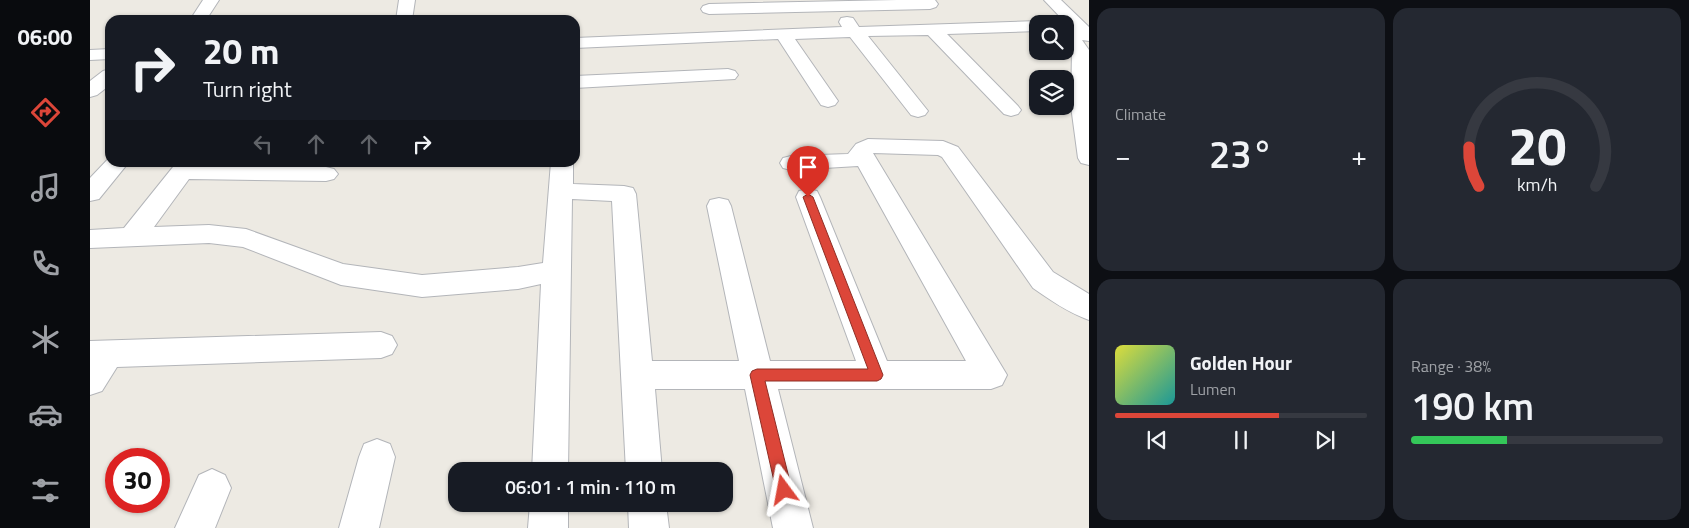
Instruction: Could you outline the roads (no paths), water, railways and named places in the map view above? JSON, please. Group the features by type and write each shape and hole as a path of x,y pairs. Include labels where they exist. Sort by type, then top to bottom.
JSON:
{"street":[{"path":"201,15 211,0"},
{"path":"405,15 407,0"},
{"path":"721,36 707,4 930,4 925,0"},
{"path":"1038,0 1055,15"},
{"path":"1052,0 1061,15"},
{"path":"833,3 918,111"},
{"path":"580,43 721,36 1029,26"},
{"path":"932,29 1011,110"},
{"path":"1074,29 1089,39"},
{"path":"783,34 828,101"},
{"path":"1074,39 1080,51 1081,106 1089,158"},
{"path":"90,55 105,54"},
{"path":"580,82 728,75"},
{"path":"90,91 105,79"},
{"path":"791,163 852,161 860,157 868,146 942,148 950,152 1043,280 1089,308"},
{"path":"637,375 990,375 862,153"},
{"path":"90,193 113,167"},
{"path":"132,238 186,167 326,174"},
{"path":"550,462 561,177 624,194 643,462"},
{"path":"808,197 877,375"},
{"path":"719,206 793,528"},
{"path":"90,239 209,234 246,238 341,274 422,286 518,278 556,271"},
{"path":"90,381 99,354 381,345"},
{"path":"360,528 377,457"},
{"path":"195,528 212,488"},
{"path":"548,528 549,512"},
{"path":"648,512 649,528"}]}
